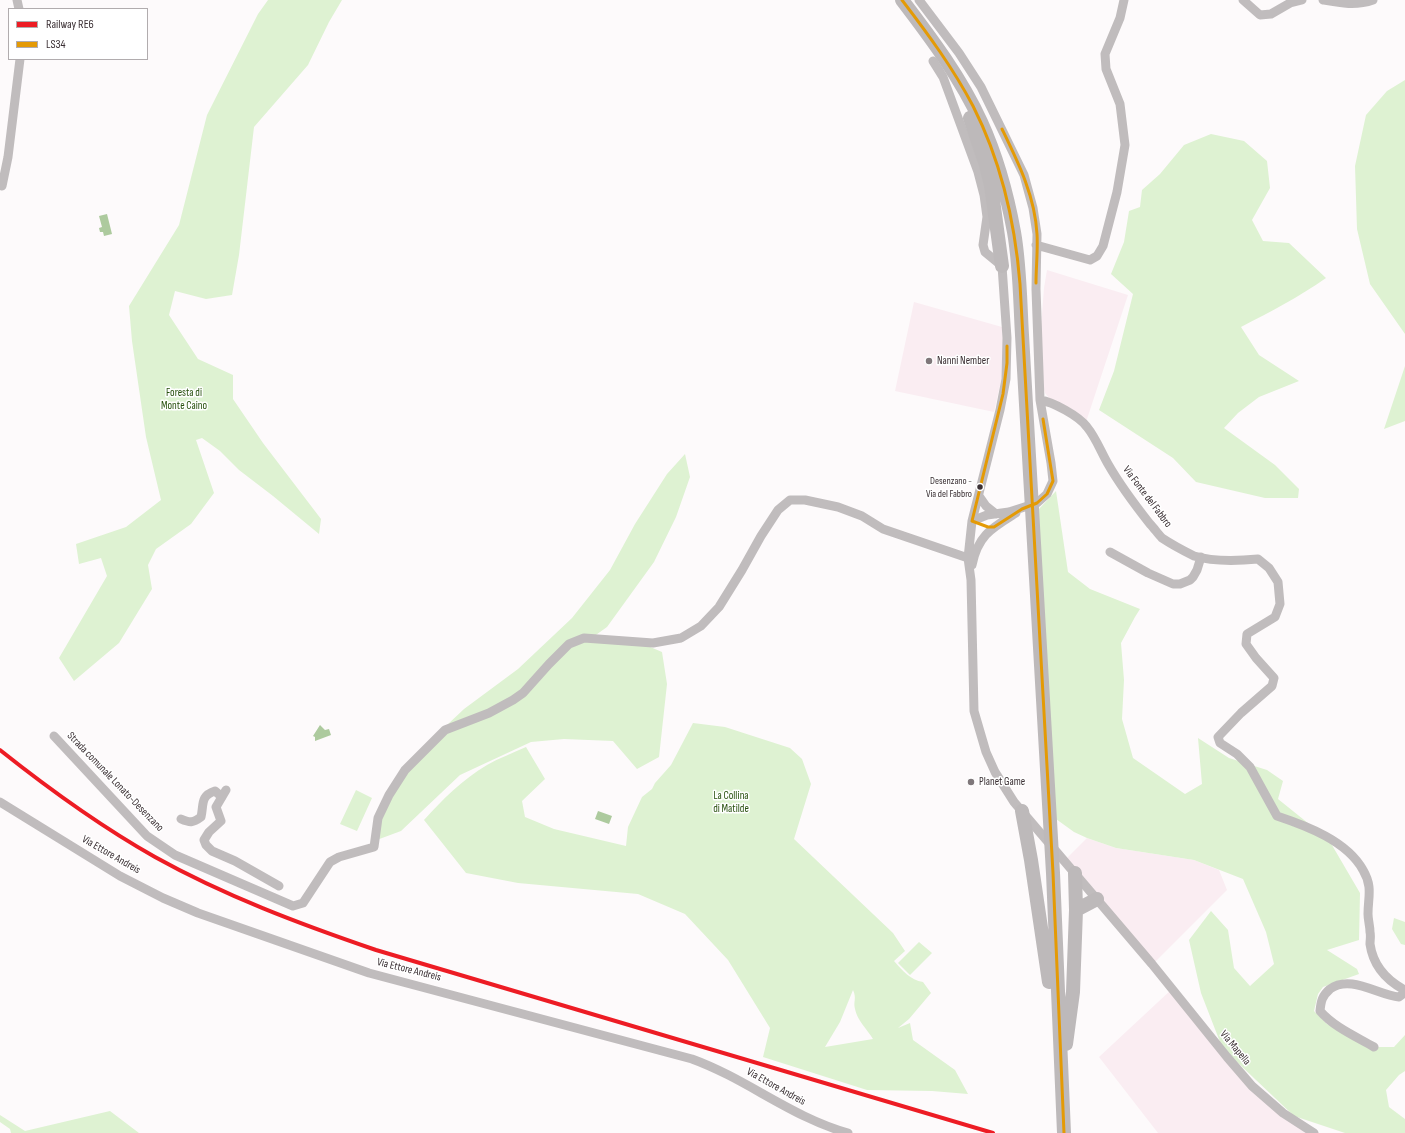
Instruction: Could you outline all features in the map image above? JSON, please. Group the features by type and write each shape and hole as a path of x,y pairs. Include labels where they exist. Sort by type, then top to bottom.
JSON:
{"highway":[{"path":"902,0 947,62 969,98 981,122 1001,177 1014,233 1019,289 1031,486 1053,874 1064,1133"},
{"path":"947,62 986,165 991,185 1002,266"},
{"path":"1022,811 1047,964 1061,1082"},
{"path":"1061,1082 1073,992 1076,910 1075,873"},
{"path":"1076,910 1097,899"}],"street":[{"path":"919,0 959,53 981,87 1024,175 1033,208 1036,234 1036,290 1040,400 1053,481 1047,494 1041,499 1022,509 988,532 979,544 970,575"},
{"path":"1036,246 1090,260 1097,256 1103,246 1117,192 1125,145 1120,104 1106,69 1106,54 1120,18 1124,0"},
{"path":"1243,0 1260,15 1271,14 1290,2 1302,0"},
{"path":"1323,0 1346,4 1362,4 1373,0"},
{"path":"2,186 8,158 20,60"},
{"path":"933,61 945,83 978,172 984,195 987,217 983,245 985,252 1002,266 1007,338 1006,379 1000,410 972,521 968,558 970,575"},
{"name":"Via Fonte del Fabbro","path":"1040,400 1062,410 1086,426 1095,439 1108,465 1143,516 1162,538 1194,556 1217,560 1240,561 1258,559 1269,568 1278,582 1280,604 1275,617 1247,634 1246,644 1274,678 1272,686 1241,713 1218,737 1220,743 1237,754 1250,767 1277,816 1304,825 1335,842 1353,856 1363,870 1369,883 1370,900 1368,913 1371,933 1370,944 1383,975 1392,984 1403,990 1402,994 1399,998 1368,987 1349,984 1335,986 1321,999 1320,1011 1326,1018 1374,1047"},
{"path":"1042,418 1053,411 1062,410"},
{"path":"979,496 986,506 996,514"},
{"name":"Strada comunale Lonato-Desenzano","path":"54,736 147,836 175,855 293,906 303,903 330,862 339,857 374,848 378,818 389,795 405,770 445,730 489,713 513,700 523,693 569,644 584,638 653,643 681,638 701,626 719,607 778,510 790,500 805,500 838,507 862,516 883,529 968,558"},
{"path":"972,521 987,515 1022,509"},
{"path":"972,521 988,527 994,527"},
{"path":"1110,552 1173,584 1180,584 1190,580 1197,570 1201,557"},
{"name":"Via Mapella","path":"970,575 974,711 986,752 1014,802 1152,964 1252,1086 1283,1113 1314,1133"},
{"path":"181,818 188,822 194,822 201,817 204,798 208,793 215,791 224,794 216,807 220,820 208,832 204,840 206,845 212,851 235,861 279,886"},
{"name":"Via Ettore Andreis","path":"0,802 120,876 163,898 198,913 369,972 692,1059 712,1066 736,1078 809,1119 848,1133"}],"shaded area":[{"path":"107,214 112,234 104,236 103,232 100,232 99,228 102,227 99,216"},
{"path":"1047,270 1128,295 1086,422 1049,398 1045,393 1038,367 1044,288"},
{"path":"914,302 1002,327 1004,350 1002,377 994,412 895,391"},
{"path":"320,725 325,730 329,729 331,735 315,741 315,737 313,736"},
{"path":"598,811 612,816 609,824 595,819"},
{"path":"1087,838 1116,848 1194,860 1219,870 1227,890 1154,963 1067,858"},
{"path":"1172,989 1252,1086 1314,1133 1158,1133 1099,1057"}],"green space":[{"name":"Foresta di Monte Caino","path":"268,0 342,0 329,22 308,65 254,127 239,255 232,295 206,299 175,291 169,315 198,359 233,375 233,399 263,443 321,519 319,534 239,470 220,451 202,438 196,440 214,493 191,524 156,549 148,565 152,589 119,643 74,681 59,658 107,576 101,558 79,564 76,544 126,527 161,500 146,437 132,341 129,306 179,225 207,115 258,14"},
{"path":"1405,80 1405,334 1370,284 1357,229 1355,166 1366,115 1387,91"},
{"path":"1211,134 1244,141 1267,161 1270,188 1252,220 1263,241 1289,243 1326,278 1295,298 1241,327 1259,355 1299,381 1259,397 1238,413 1224,428 1275,465 1299,489 1298,498 1265,498 1196,482 1173,458 1099,410 1114,371 1133,294 1111,274 1124,242 1129,211 1140,207 1142,190 1160,174 1184,145"},
{"path":"1405,366 1405,421 1384,429"},
{"path":"685,454 690,477 676,517 654,562 607,627 593,637 629,638 662,652 667,684 659,757 637,769 613,741 564,739 531,742 460,775 401,831 374,841 376,814 411,759 464,709 518,669 572,618 610,570 635,524 667,474"},
{"path":"1056,491 1068,572 1090,589 1140,609 1121,643 1124,680 1122,719 1133,758 1185,794 1202,784 1198,738 1229,758 1267,770 1283,781 1278,799 1329,840 1360,893 1359,940 1327,950 1357,969 1359,974 1323,987 1318,994 1314,1011 1327,1024 1372,1047 1394,1047 1405,1035 1405,1071 1399,1075 1386,1090 1389,1107 1405,1119 1405,1133 1345,1133 1294,1116 1218,1044 1220,1042 1201,993 1189,940 1211,911 1228,930 1234,968 1250,986 1274,964 1266,932 1243,879 1194,860 1116,848 1074,832 1056,819 1038,510"},
{"name":"La Collina di Matilde","path":"693,723 725,727 790,748 802,759 811,784 794,839 893,933 905,951 894,961 910,977 923,982 931,993 909,1019 898,1028 910,1023 913,1040 955,1070 968,1094 932,1091 867,1090 763,1057 770,1028 728,960 685,914 638,894 518,883 466,873 424,820 446,797 469,777 492,762 526,747 545,779 522,801 525,817 554,829 626,846 628,827 642,797 652,789 655,783 671,765","holes":["853,990 856,1013 873,1039 825,1047 840,1022"]},
{"path":"356,790 372,798 357,831 340,824"},
{"path":"1394,918 1405,922 1405,945 1401,944 1392,929"},
{"path":"919,942 932,953 910,975 898,963"},
{"path":"110,1111 139,1133 11,1133 10,1129 0,1122 0,1115 25,1131"}],"rail line":[{"name":"RE6","path":"0,750 37,779 114,833 155,857 236,897 319,930 376,950 993,1133"}],"transit line":[{"name":"LS34","path":"902,0 957,78 983,127 999,170 1005,192 1018,261 1053,873 1064,1133"},
{"name":"LS34","path":"1002,129 1020,167 1033,206 1036,220 1037,240 1036,283"},
{"name":"LS34","path":"1007,346 1007,363 1003,394 972,521 988,527 994,527 1022,509 1037,503 1047,494 1053,481 1043,419"}],"place":[{"name":"Nanni Nember","path":"929,361"},
{"name":"Desenzano - Via del Fabbro","path":"980,487"},
{"name":"Planet Game","path":"971,782"}]}
